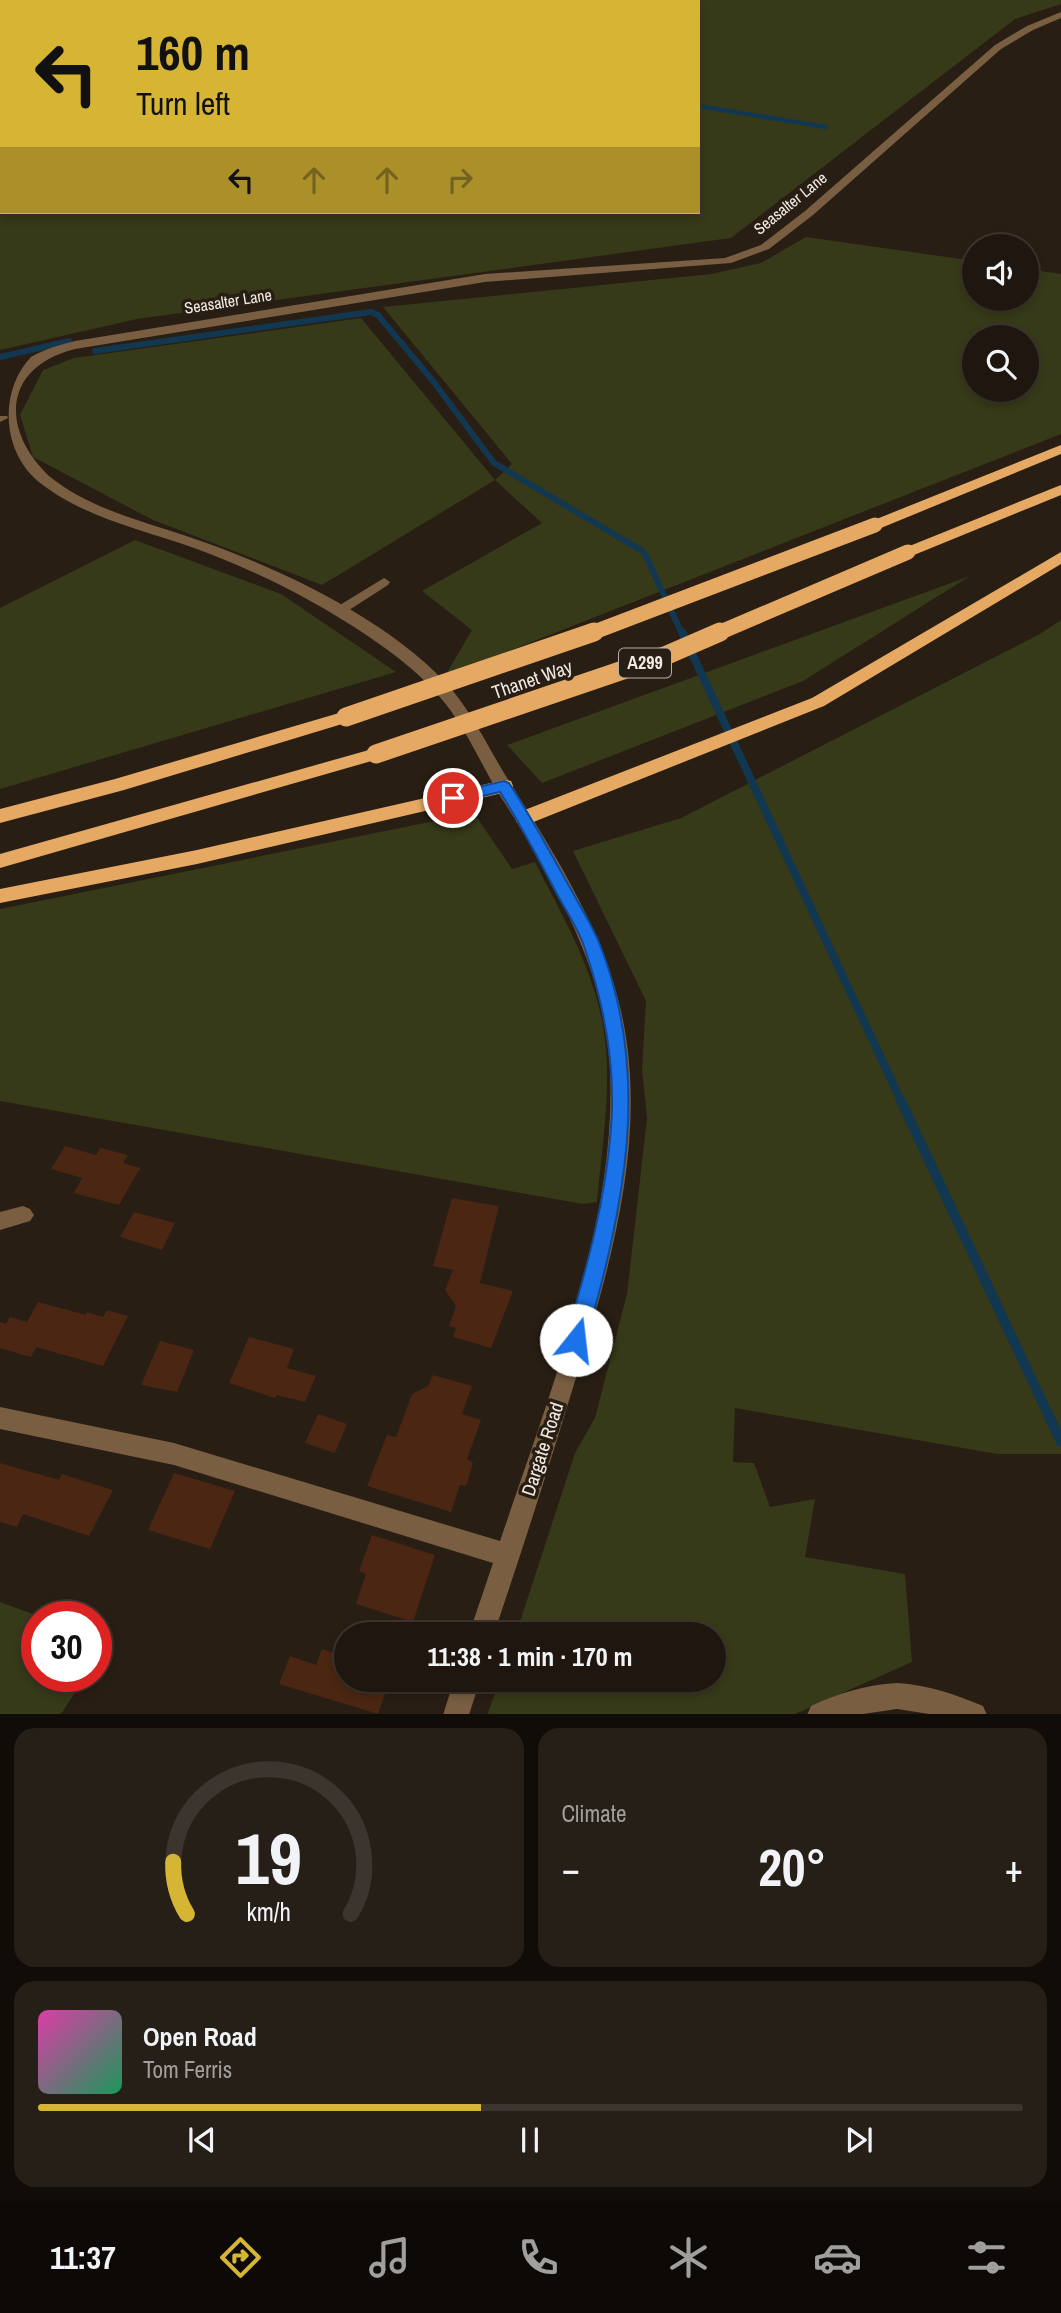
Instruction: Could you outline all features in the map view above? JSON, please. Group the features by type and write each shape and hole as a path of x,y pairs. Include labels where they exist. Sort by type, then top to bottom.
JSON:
{"highway":[{"name":"Thanet Way","path":"0,816 130,782 506,666 752,575 1061,449"},
{"name":"Thanet Way","path":"0,861 376,754 667,655 1061,489"},
{"path":"524,818 818,702 1061,556"},
{"path":"0,896 197,857 504,786"}],"street":[{"name":"Seasalter Lane","path":"504,786 481,742 450,697 420,667 339,611 229,556 111,518 68,501 32,475 9,444 2,419 10,386 23,368 48,353 72,346 485,278 716,262 752,253 779,238 799,222 998,47 1030,28 1061,15"},
{"name":"Dargate Road","path":"486,1622 548,1434 589,1293 609,1202 621,1128 617,1045 602,971 591,943 504,786"},
{"path":"0,1221 23,1215"},
{"path":"0,1418 174,1454 508,1555"},
{"path":"456,1714 463,1692"},
{"path":"820,1714 873,1695 916,1696 974,1714"}],"lane":[{"path":"339,611 384,582"}],"green space":[{"path":"700,0 1061,0 1061,4 1015,19 731,238 137,319 0,350 0,214 700,214"},
{"path":"806,237 962,259 962,311 1039,311 1039,271 1061,274 1061,434 445,676 472,630 422,591 542,523 495,480 512,464 383,307 711,274 761,263"},
{"path":"361,318 495,480 322,585 153,520 33,457 20,415 43,370 74,358"},
{"path":"135,540 281,594 396,672 0,789 0,608"},
{"path":"970,576 803,681 542,783 507,745"},
{"path":"1061,620 1061,1454 997,1454 735,1408 733,1462 754,1463 770,1507 815,1499 805,1557 905,1574 912,1662 795,1714 487,1714 496,1692 726,1692 726,1622 520,1622 575,1453 595,1418 627,1294 647,1118 642,1069 646,1001 573,851 681,818 1040,634"},
{"path":"474,813 512,869 535,862 591,979 602,1020 607,1065 597,1202 583,1204 0,1101 0,909"},
{"path":"0,1602 21,1610 21,1692 75,1692 61,1714 0,1714"}],"building":[{"path":"65,1146 96,1155 100,1148 128,1155 123,1163 140,1168 119,1205 74,1193 82,1178 51,1169"},
{"path":"452,1198 499,1206 480,1283 513,1291 491,1348 453,1337 456,1328 449,1326 456,1306 445,1290 453,1270 433,1266"},
{"path":"134,1212 175,1223 162,1250 120,1237"},
{"path":"38,1302 86,1315 87,1312 103,1317 107,1310 128,1316 103,1366 36,1347 31,1357 0,1348 0,1322 6,1324 10,1317 27,1322"},
{"path":"249,1337 294,1349 287,1368 316,1376 305,1402 277,1395 275,1398 229,1383"},
{"path":"160,1341 194,1350 177,1392 141,1385"},
{"path":"433,1375 472,1386 462,1414 481,1420 467,1459 473,1463 466,1486 460,1485 451,1512 367,1486 387,1435 396,1437 412,1394 428,1386"},
{"path":"318,1414 347,1424 335,1453 305,1443"},
{"path":"0,1463 59,1480 62,1474 113,1490 89,1536 23,1514 17,1527 0,1522"},
{"path":"174,1473 235,1491 210,1549 148,1530"},
{"path":"372,1535 435,1555 413,1622 356,1604 366,1574 359,1571"},
{"path":"322,1649 334,1653 334,1692 386,1692 378,1714 279,1684 290,1656 316,1665"}],"waterway":[{"path":"700,106 826,127"},
{"path":"95,351 371,312 378,315 433,381 494,463 644,552 682,634"},
{"path":"0,357 69,341"},
{"path":"682,632 902,1103"},
{"path":"901,1101 1061,1442"}],"route":[{"path":"453,798 504,786 591,943 610,1002 620,1070 621,1128 609,1202 576,1340"}]}
